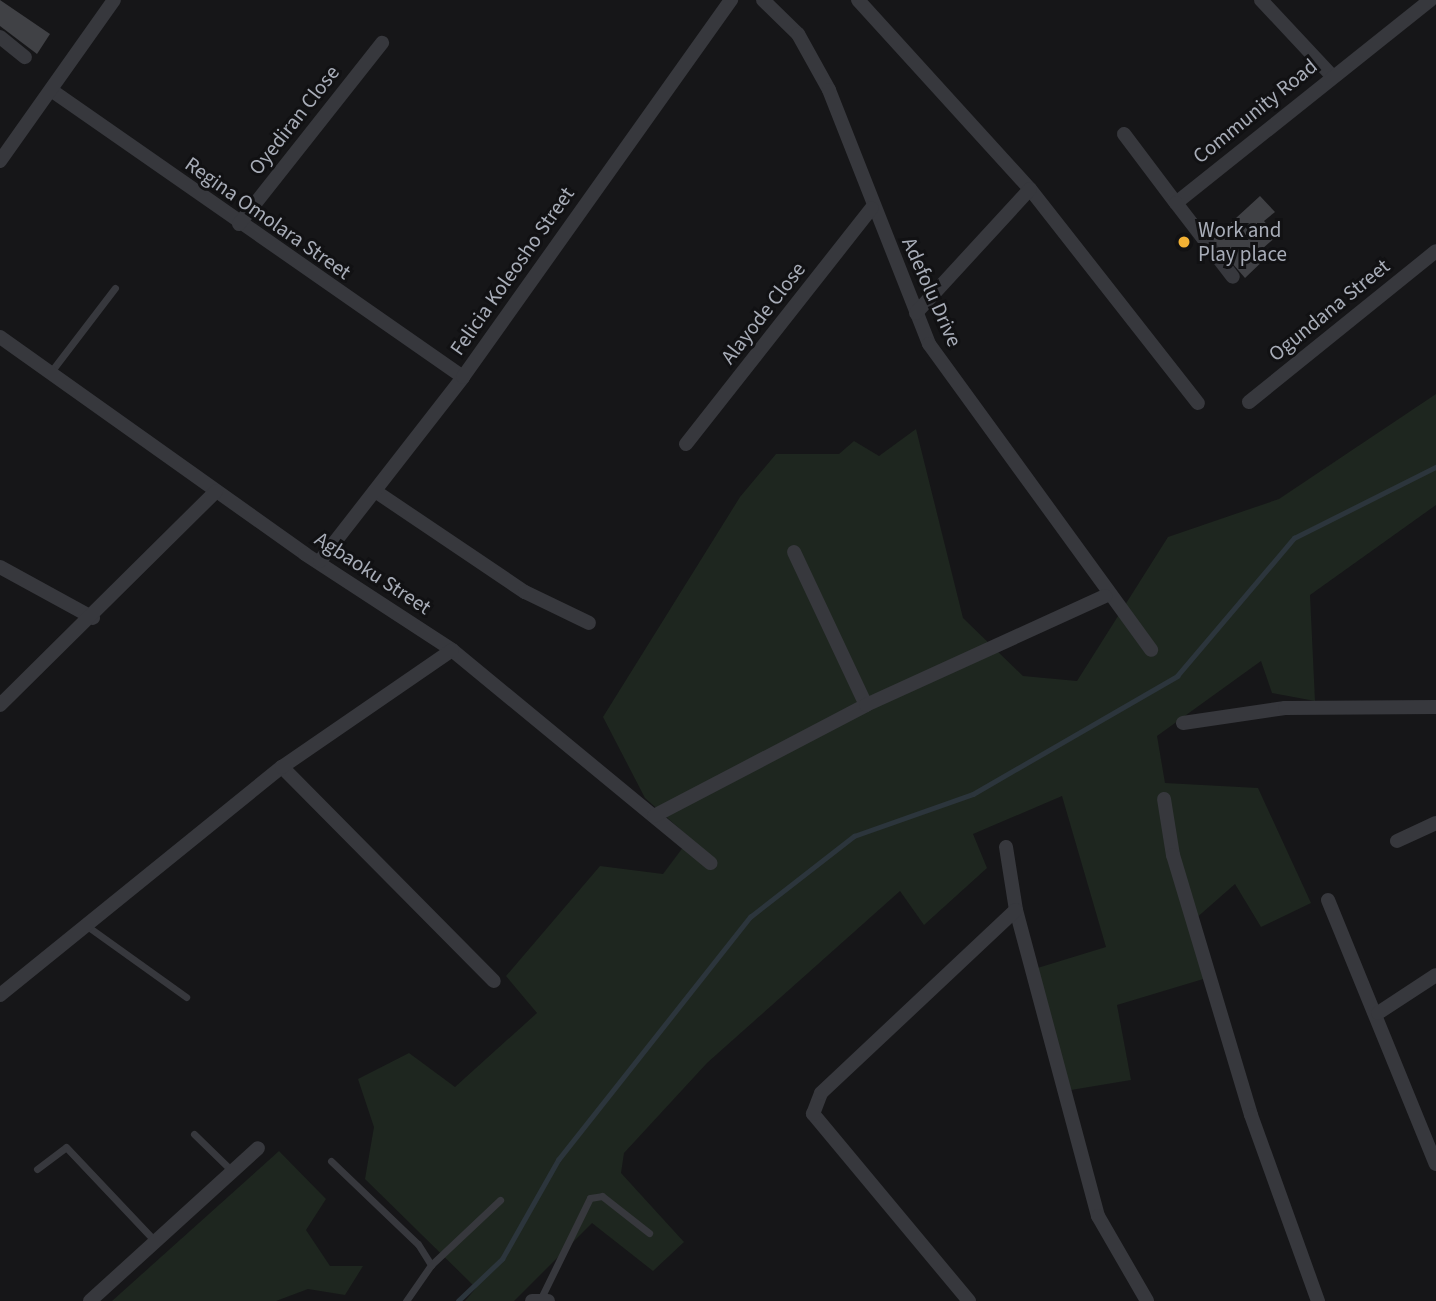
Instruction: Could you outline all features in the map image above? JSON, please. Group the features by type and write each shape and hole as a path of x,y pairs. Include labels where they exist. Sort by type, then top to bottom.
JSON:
{"street":[{"path":"0,161 114,0"},
{"name":"Felicia Koleosho Street","path":"320,561 463,377 731,0"},
{"name":"Adefolu Drive","path":"763,0 798,34 816,62 916,313 968,405 1105,596 1151,650"},
{"path":"858,0 1030,189 1198,403"},
{"path":"1261,0 1332,76"},
{"name":"Community Road","path":"1176,203 1430,0"},
{"path":"0,37 25,57"},
{"name":"Oyediran Close","path":"239,224 382,43"},
{"name":"Regina Omolara Street","path":"51,90 239,224 463,377"},
{"path":"1124,134 1233,277"},
{"path":"916,313 1030,189"},
{"name":"Alayode Close","path":"686,444 873,208"},
{"name":"Ogundana Street","path":"1249,402 1436,251"},
{"name":"Agbaoku Street","path":"0,337 216,491 452,650 710,863"},
{"path":"0,705 93,618 216,491"},
{"path":"375,491 525,592 589,623"},
{"path":"794,552 866,705"},
{"path":"0,567 93,618"},
{"path":"654,816 866,705 1105,596"},
{"path":"0,995 282,767 452,650"},
{"path":"1183,723 1285,708 1436,707"},
{"path":"282,767 494,981"},
{"path":"1164,799 1172,855 1251,1115 1318,1301"},
{"path":"1396,841 1436,822"},
{"path":"1006,847 1016,910 1098,1216 1147,1301"},
{"path":"1328,900 1378,1013 1436,1164"},
{"path":"969,1301 813,1114 821,1093 1016,910"},
{"path":"1378,1013 1436,975"},
{"path":"90,1301 258,1148"}],"lane":[{"path":"50,373 115,288"},
{"path":"86,926 186,997"},
{"path":"194,1134 232,1172"},
{"path":"37,1169 66,1147 155,1242"},
{"path":"331,1161 418,1244 431,1265"},
{"path":"540,1300 590,1198 614,1203 649,1233"},
{"path":"406,1301 431,1265 499,1200"}],"shaded area":[{"path":"1436,394 1436,505 1310,595 1315,701 1272,693 1261,661 1157,736 1165,783 1258,788 1311,903 1261,927 1235,884 1194,920 1210,977 1117,1005 1131,1080 1065,1091 1031,970 1106,947 1062,796 973,834 987,868 924,925 900,891 707,1063 624,1153 621,1173 684,1242 653,1271 592,1223 514,1301 465,1301 476,1288 365,1179 374,1127 358,1079 409,1053 455,1087 537,1013 506,976 600,866 663,874 690,838 645,798 603,717 740,497 776,454 839,454 854,441 879,456 916,429 963,618 1023,676 1077,681 1168,537 1279,499"},
{"path":"279,1151 326,1199 306,1230 330,1266 363,1266 345,1295 308,1289 276,1301 112,1301"}],"building":[{"path":"0,0 50,34 37,54 0,26"},
{"path":"1260,196 1275,212 1264,221 1277,236 1262,249 1268,256 1245,278 1212,240"}],"waterway":[{"path":"458,1301 502,1259 558,1160 750,917 854,836 973,794 1177,676 1294,538 1436,467"}],"place":[{"name":"Work and Play place","path":"1184,242"}]}
